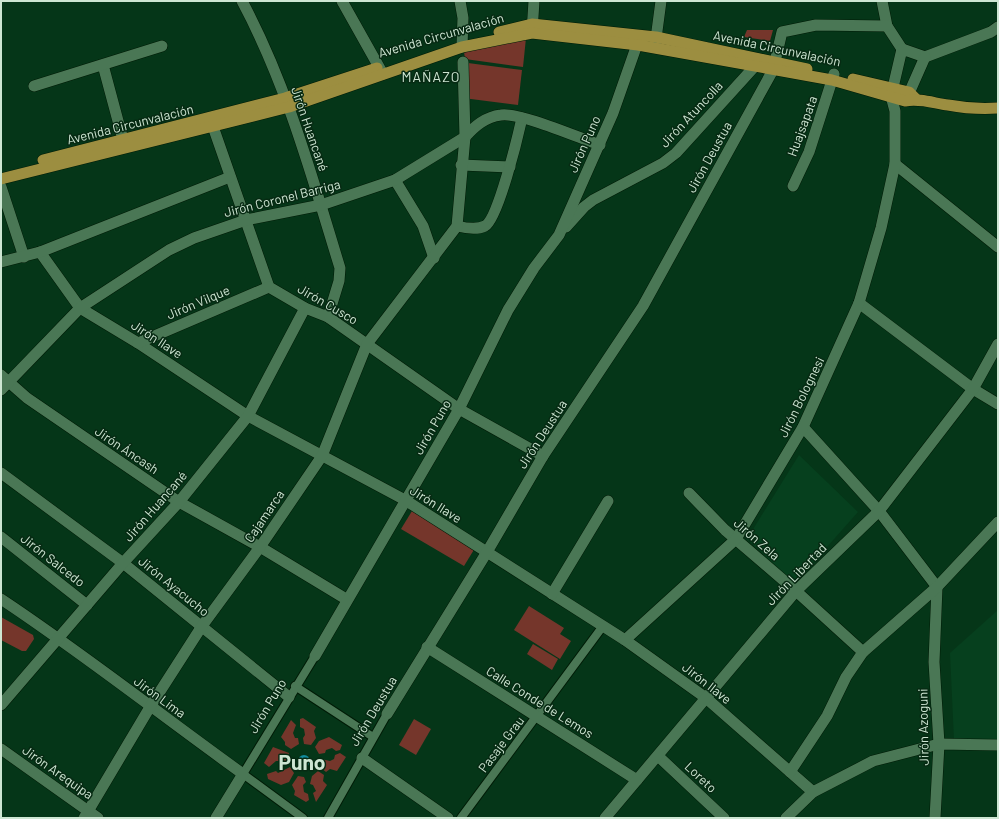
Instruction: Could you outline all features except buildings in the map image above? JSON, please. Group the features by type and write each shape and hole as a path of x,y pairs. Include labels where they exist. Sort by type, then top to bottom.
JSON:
{"highway":[{"name":"Avenida Circunvalación","path":"1,172 212,122 287,102 462,44 532,28 655,42 833,77 910,97 949,105 985,109 998,108"},
{"name":"Avenida Circunvalación","path":"1,179 124,143"}],"street":[{"name":"Jirón Huancané","path":"242,1 259,33 287,102 340,268 341,275 328,317"},
{"path":"342,1 381,71"},
{"path":"460,1 464,18 462,44"},
{"path":"532,28 534,1"},
{"path":"655,42 661,1"},
{"path":"882,1 887,26 902,49 925,57 991,32 998,27"},
{"name":"Jirón Deustua","path":"328,818 373,737 427,647 487,552 543,456 643,306 774,66 783,31 816,25 834,24 887,26"},
{"name":"Jirón Puno","path":"216,818 295,686 315,656 346,599 459,409 508,310 534,268 559,235 600,146 639,40"},
{"path":"34,86 162,46"},
{"name":"Jirón Bolognesi","path":"625,640 736,539 803,427 860,303 881,228 895,164 895,111 892,92 902,49"},
{"path":"895,111 910,97 925,57"},
{"path":"463,62 465,137 461,164 457,226 480,228 489,223 510,167 522,118"},
{"name":"Jirón Atuncolla","path":"559,235 588,203 663,163 676,153 756,62"},
{"path":"104,65 124,143"},
{"name":"Huajsapata","path":"793,186 809,152 833,77"},
{"name":"Jirón Coronel Barriga","path":"3,382 80,308 169,250 194,238 246,220 321,205 395,180 465,137 473,128 491,117 502,115 522,118 600,146"},
{"path":"212,122 269,287"},
{"path":"461,164 510,167"},
{"path":"895,164 998,247"},
{"path":"1,262 40,252 230,177"},
{"path":"395,180 423,226 434,258"},
{"path":"1,187 24,257"},
{"name":"Cajamarca","path":"86,814 150,707 202,626 260,546 322,456 367,344 457,226"},
{"name":"Jirón Ilave","path":"40,252 80,308 138,343 248,416 405,500 625,640 706,698 813,792"},
{"name":"Jirón Cusco","path":"269,287 305,308 328,317 459,409 543,456"},
{"name":"Jirón Vilque","path":"138,343 269,287"},
{"path":"860,303 973,389 998,404"},
{"name":"Jirón Huancané","path":"1,705 123,563 179,502 248,416 305,308"},
{"name":"Jirón Libertad","path":"605,818 796,591 879,511 973,389 998,344"},
{"name":"Jirón Áncash","path":"3,382 179,502 260,546 346,599"},
{"path":"803,427 879,511 937,587"},
{"name":"Jirón Ayacucho","path":"1,473 123,563 289,697"},
{"name":"Jirón Zela","path":"689,493 725,530 796,591 863,652"},
{"path":"552,594 608,501"},
{"path":"790,772 827,716 846,677 863,652 937,587 998,522"},
{"name":"Jirón Salcedo","path":"1,537 87,605"},
{"name":"Jirón Azoguni","path":"935,818 939,744 934,634 937,587"},
{"name":"Jirón Lima","path":"1,599 59,638 150,707 303,818"},
{"name":"Pasaje Grau","path":"461,818 603,626"},
{"name":"Calle Conde de Lemos","path":"427,647 637,780"},
{"path":"295,686 373,737"},
{"path":"786,818 813,792 873,762 939,744 998,745"},
{"name":"Jirón Arequipa","path":"1,749 86,814 98,818"},
{"name":"Loreto","path":"658,756 724,818"},
{"path":"362,758 448,818"}],"shaded area":[{"path":"747,30 773,30 770,41 744,37"},
{"path":"526,38 523,67 465,59 464,52"},
{"path":"468,63 522,70 518,105 463,98"},
{"path":"799,455 858,512 795,583 747,539"},
{"path":"412,511 475,548 464,566 401,529"},
{"path":"529,606 564,628 560,634 571,641 560,659 514,630"},
{"path":"998,610 998,741 954,740 950,653"},
{"path":"1,617 33,635 34,639 26,651 22,651 1,640"},
{"path":"533,644 558,659 552,670 527,654"},
{"path":"303,718 316,727 314,731 316,738 311,745 304,744 304,729 300,727 300,719"},
{"path":"414,719 431,729 416,755 399,745"},
{"path":"291,720 296,725 293,733 295,738 298,738 299,744 291,749 285,745 285,742 281,737"},
{"path":"329,737 342,745 340,750 336,751 332,748 326,750 325,753 319,754 315,747 319,741"},
{"path":"273,747 289,753 287,762 284,763 282,761 276,761 269,767 264,763"},
{"path":"340,753 346,757 337,771 330,769 326,772 321,768 321,759 330,761 334,759 335,755"},
{"path":"290,767 294,773 289,782 281,785 268,779 267,774 276,771 278,773"},
{"path":"318,771 324,775 323,781 327,785 316,802 313,793 316,791 313,785 310,784 312,776"},
{"path":"298,776 304,777 306,782 303,785 304,792 308,794 309,800 306,802 294,795 295,791 292,785"}],"water":[{"path":"306,755 309,756 309,766 302,767 299,766 298,759 299,756"}],"district":[{"name":"MAÑAZO","path":"431,77"},
{"name":"Puno","path":"302,763"}]}
